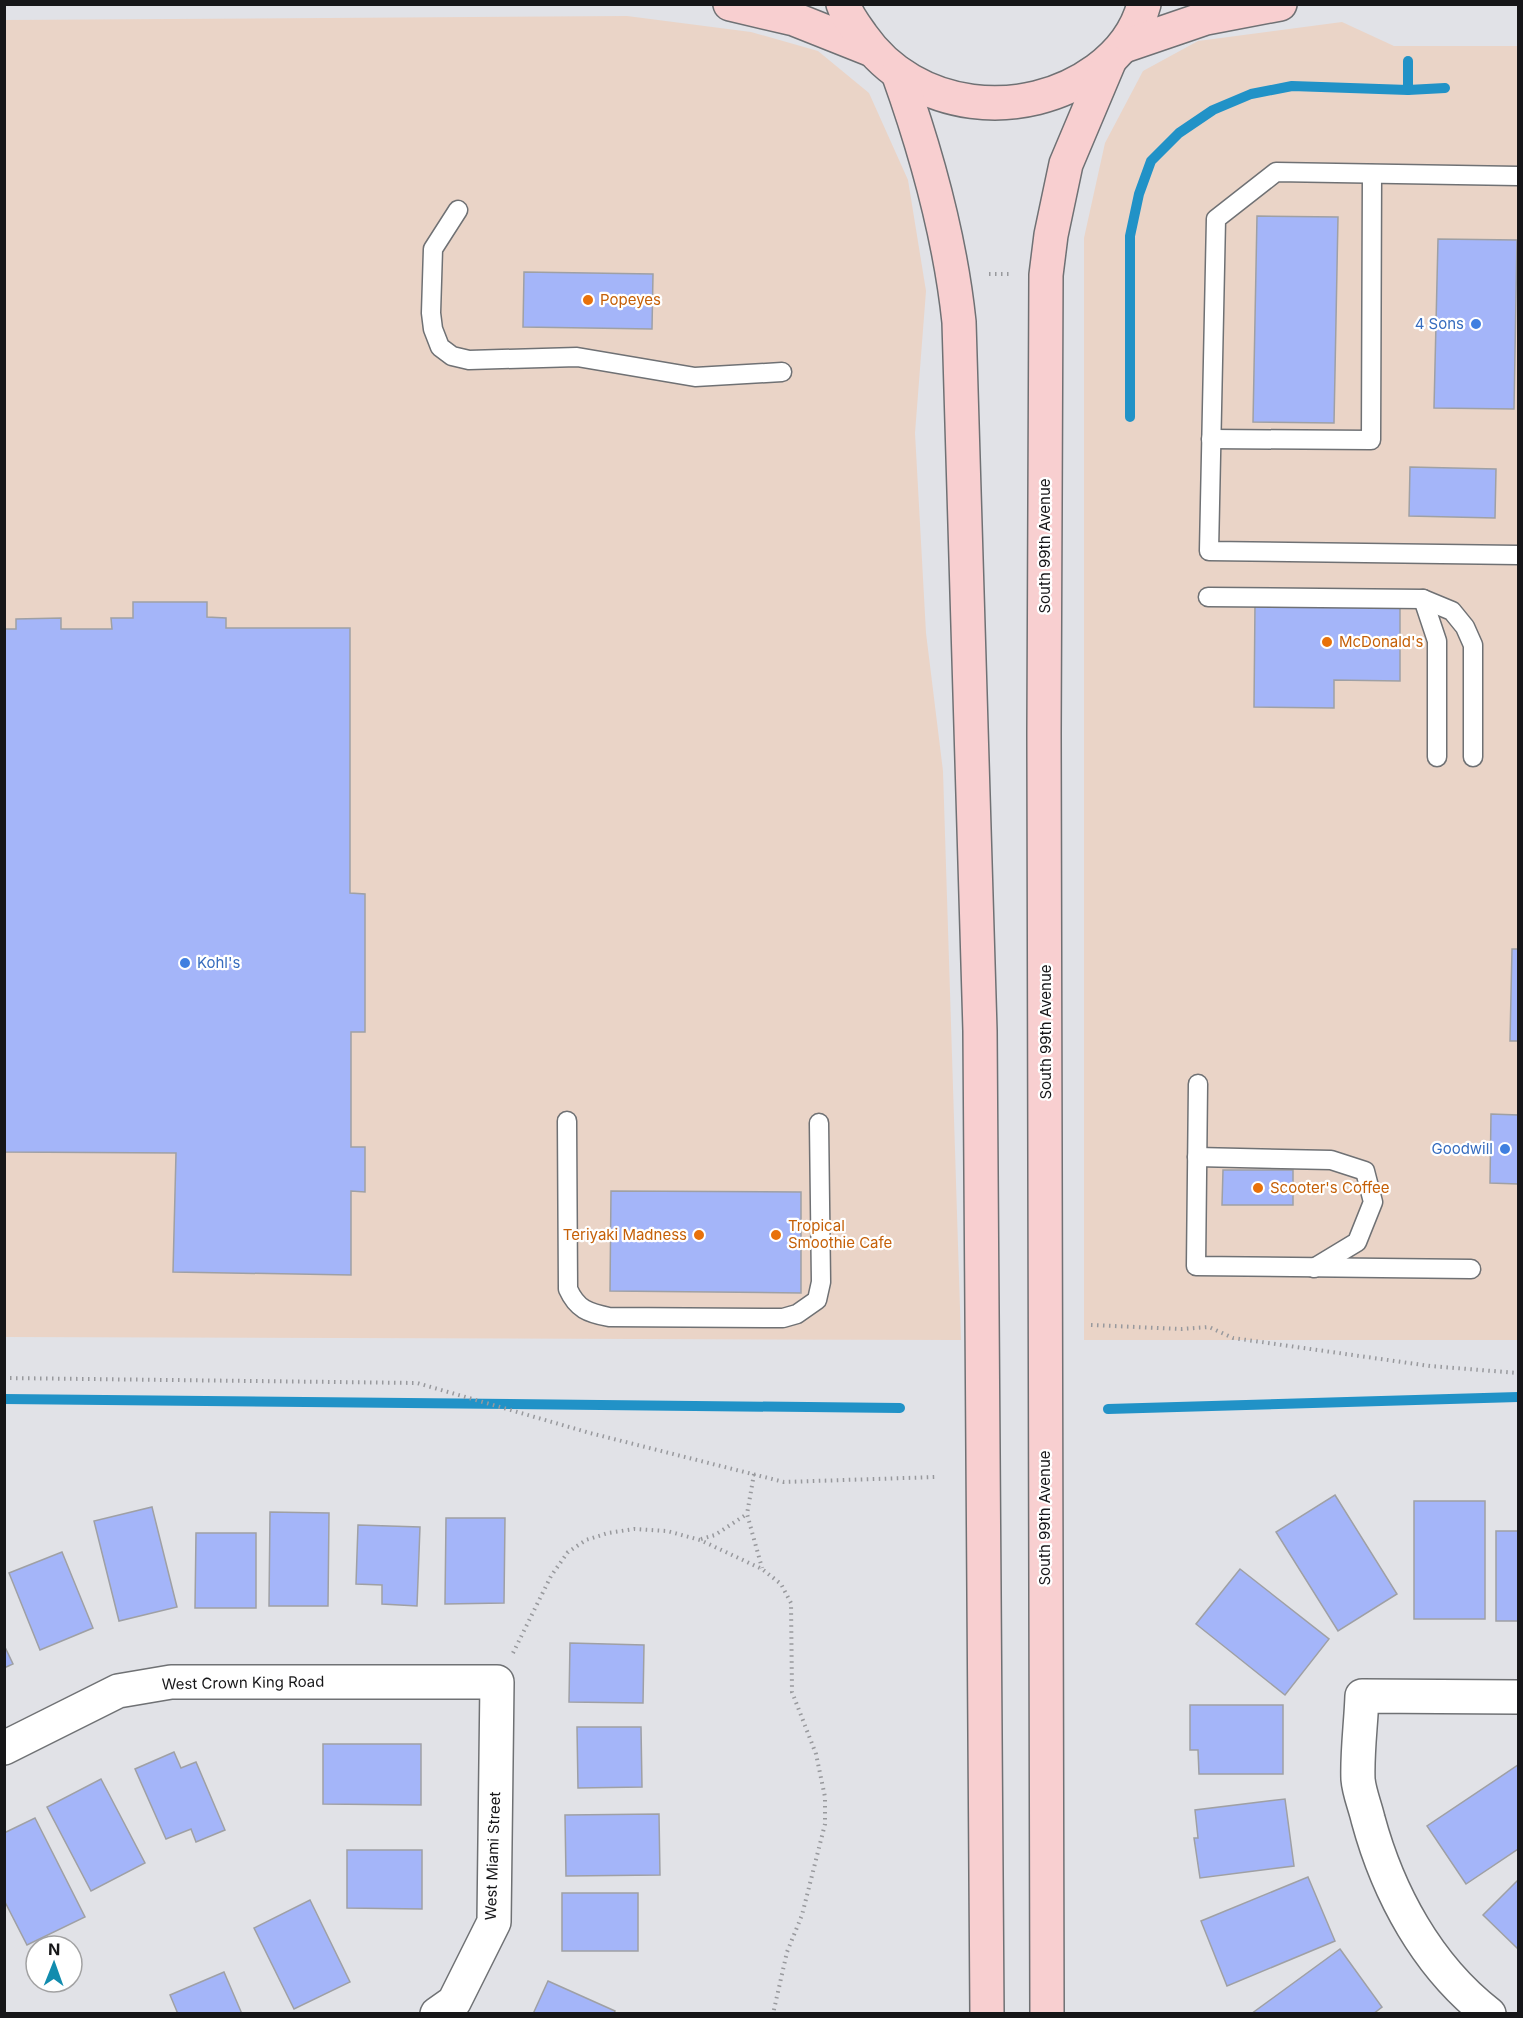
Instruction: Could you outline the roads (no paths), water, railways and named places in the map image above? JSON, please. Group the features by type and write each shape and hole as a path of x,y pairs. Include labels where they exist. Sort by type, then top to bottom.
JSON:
{"main road":[{"path":"730,4 794,19 872,50"},
{"path":"843,4 872,50 898,73 926,89 957,100 989,104 1021,102 1053,95 1082,81 1116,54 1206,18 1280,4"},
{"name":"South 99th Avenue","path":"1047,2013 1044,733 1046,274 1051,235 1066,164 1116,54 1144,4"},
{"path":"898,73 922,139 938,200 954,273 959,322 980,1020 987,2013"}],"street":[{"name":"West Crown King Road","path":"4,1748 118,1691 171,1682 497,1682"},
{"name":"West Miami Street","path":"437,2013 453,2002 494,1922 497,1682"},
{"path":"1489,2013 1472,2001 1433,1958 1399,1902 1377,1852 1358,1780 1362,1696 1518,1697"}],"lane":[{"path":"1518,176 1275,172 1216,219 1209,552 1518,555"},
{"path":"1211,440 1371,441 1372,174"},
{"path":"458,210 433,249 433,329 440,347 452,356 469,360 577,357 695,377 782,372"},
{"path":"1208,597 1424,599 1452,610 1466,627 1473,645 1473,757"},
{"path":"1424,599 1437,641 1437,757"},
{"path":"1198,1084 1196,1266 1471,1269"},
{"path":"567,1121 568,1289 574,1303 588,1314 632,1318 783,1318 797,1314 817,1300 821,1282 819,1123"},
{"path":"1197,1157 1331,1160 1365,1171 1373,1202 1357,1242 1314,1268"}],"waterway":[{"path":"1408,61 1408,90"},
{"path":"1130,417 1130,236 1139,194 1151,161 1179,133 1213,110 1251,94 1292,86 1408,90 1445,88"},
{"path":"1108,1409 1518,1397"},
{"path":"4,1399 900,1408"}],"place":[{"name":"Popeyes","path":"588,300"},
{"name":"4 Sons","path":"1476,324"},
{"name":"McDonald's","path":"1327,642"},
{"name":"Kohl's","path":"185,963"},
{"name":"Goodwill","path":"1505,1149"},
{"name":"Scooter's Coffee","path":"1258,1188"},
{"name":"Teriyaki Madness","path":"699,1235"},
{"name":"Tropical Smoothie Cafe","path":"776,1235"}]}
